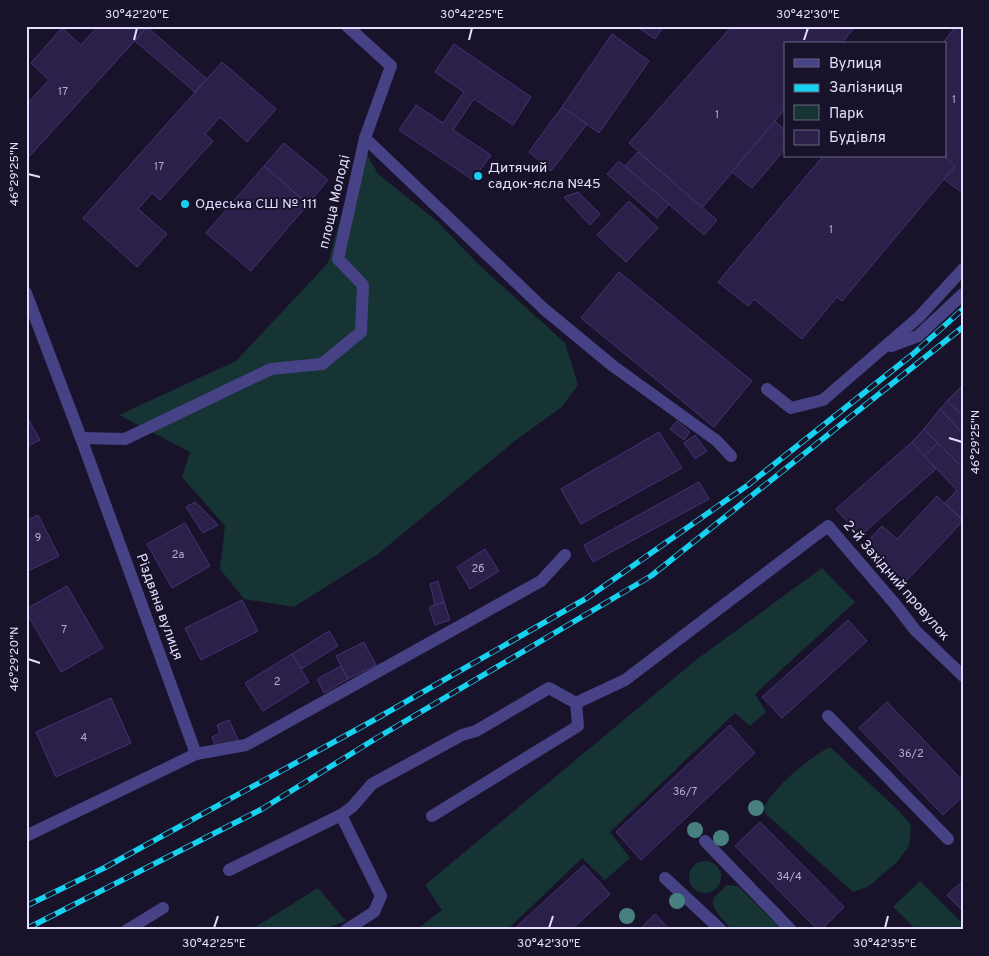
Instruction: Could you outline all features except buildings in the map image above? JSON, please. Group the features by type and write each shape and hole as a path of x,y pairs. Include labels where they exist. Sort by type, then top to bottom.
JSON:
{"street":[{"name":"площа Молоді","path":"81,438 125,439 271,369 322,364 361,332 362,285 338,259 365,138 391,66 347,26"},
{"path":"365,138 544,309 613,366 717,441 731,456"},
{"path":"767,389 791,408 823,400 919,317 963,269"},
{"name":"Різдвяна вулиця","path":"26,293 196,754"},
{"path":"882,349 918,336 963,294"},
{"name":"2-й Західний провулок","path":"576,703 624,680 828,526 896,604 915,630 963,676"},
{"path":"26,836 196,754 246,745 541,581 565,555"},
{"path":"229,870 341,815 352,807 372,784 462,735 476,731 549,688 576,703 578,726 432,816"},
{"path":"828,716 948,839"},
{"path":"341,815 381,896 374,912 346,930"},
{"path":"705,841 791,930"},
{"path":"665,878 721,930"},
{"path":"128,930 163,908"}],"green space":[{"path":"361,144 378,174 438,222 478,264 565,343 578,385 562,407 516,440 378,554 294,607 244,599 220,569 225,526 182,477 190,452 119,415 236,361 328,263"},
{"path":"822,568 855,602 755,694 766,712 750,726 735,713 610,832 630,858 605,880 582,858 507,930 416,930 442,910 425,885 696,660"},
{"path":"830,747 899,811 911,825 909,846 897,862 869,886 853,892 766,814 764,807 776,790 793,773"},
{"path":"705,861 717,865 721,877 717,889 705,893 693,889 689,877 693,865"},
{"path":"920,881 963,924 963,930 917,930 893,907"},
{"path":"727,885 738,886 783,930 732,930 716,911 713,903 716,896"},
{"path":"318,888 346,921 321,930 251,930"}],"railway":[{"path":"26,906 104,868 374,720 587,598 748,485 913,354 963,309"},
{"path":"26,929 262,809 375,739 651,576 963,327"}],"place":[{"name":"Дитячий садок-ясла №45","path":"478,176"},
{"name":"Одеська СШ № 111","path":"185,204"}]}
